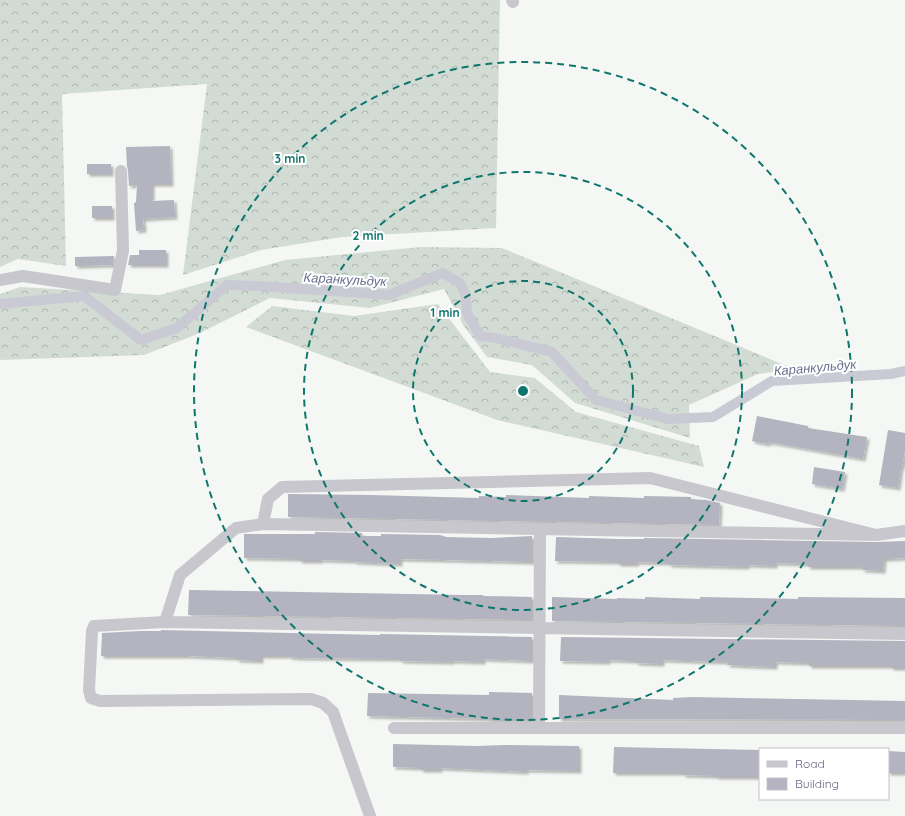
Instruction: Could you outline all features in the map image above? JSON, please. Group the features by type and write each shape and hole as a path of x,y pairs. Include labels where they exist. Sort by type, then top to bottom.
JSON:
{"street":[{"path":"0,280 23,276 115,290 123,251 121,170"},
{"path":"263,524 268,499 282,486 650,478 876,535"},
{"path":"166,622 180,575 236,528 263,524 876,535 905,531"},
{"path":"539,728 540,530"},
{"path":"370,816 336,719 333,712 323,703 311,699 100,701 91,698 89,690 92,631 94,626 166,622 905,634"},
{"path":"394,728 905,728"}],"green space":[{"path":"0,0 500,0 496,228 342,237 261,250 183,275 207,84 62,94 66,266 18,259 0,267"},
{"path":"421,247 502,248 794,369 758,374 689,405 690,438 575,403 532,365 487,357 463,325 444,289 370,308 270,298 200,333 144,355 0,360 0,294 20,287 160,295 285,260"},
{"path":"438,304 490,372 535,378 576,412 699,446 704,467 497,420 246,327 272,306 354,316"}],"building":[{"path":"170,146 171,184 152,184 152,201 174,200 175,217 143,219 144,230 136,231 134,203 136,202 137,185 129,186 126,147"},
{"path":"87,164 111,164 111,174 87,174"},
{"path":"92,206 112,206 112,218 92,218"},
{"path":"139,250 166,250 166,265 128,265 130,255 139,255"},
{"path":"114,256 113,265 75,266 75,257"},
{"path":"757,416 808,426 808,428 867,437 863,459 769,442 768,444 752,441"},
{"path":"888,430 905,433 905,451 898,488 879,485"},
{"path":"814,467 845,472 842,489 812,484"},
{"path":"288,494 479,498 479,496 506,497 506,495 589,498 589,496 644,498 644,496 691,497 691,499 720,503 719,525 288,517"},
{"path":"315,532 362,533 362,536 381,536 381,534 491,538 532,536 532,562 400,559 400,564 354,561 300,561 300,559 244,558 244,534 315,534"},
{"path":"556,537 876,542 905,541 905,558 884,559 883,571 862,570 863,567 808,567 808,564 775,563 775,566 747,565 747,567 669,565 669,563 637,562 636,564 618,564 618,562 555,561"},
{"path":"189,590 532,597 532,620 188,615"},
{"path":"552,597 617,599 645,599 645,597 700,599 700,597 798,599 798,597 905,598 905,626 552,621"},
{"path":"161,630 532,637 532,661 483,659 483,662 452,662 400,661 400,659 261,656 261,661 237,660 237,658 188,656 101,656 102,633"},
{"path":"561,637 905,641 905,668 891,668 891,666 809,666 809,663 775,662 775,667 727,665 728,662 662,660 662,664 608,660 608,662 560,661"},
{"path":"489,692 532,693 532,720 367,716 368,693 489,695"},
{"path":"559,695 673,700 673,698 692,697 905,701 905,720 559,719"},
{"path":"393,744 579,746 579,771 526,770 526,772 440,768 440,770 421,770 421,768 393,767"},
{"path":"614,747 759,750 759,777 716,777 683,775 683,773 613,773"},
{"path":"889,751 905,752 905,773 889,773"}],"waterway":[{"name":"Каранкульдук","path":"0,304 84,296 141,340 177,328 227,285 389,295 443,273 460,283 466,296 467,313 480,336 496,338 552,352 596,400 668,419 713,417 772,381 891,374 905,371"}]}
